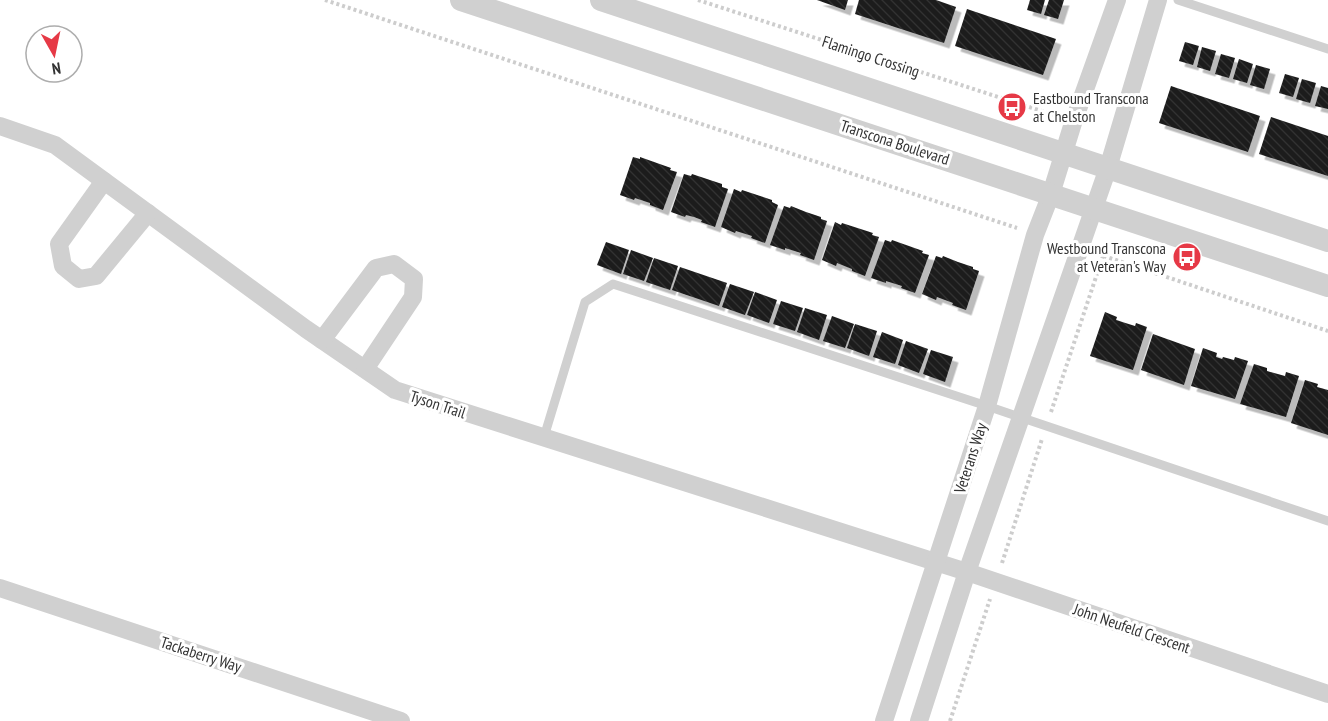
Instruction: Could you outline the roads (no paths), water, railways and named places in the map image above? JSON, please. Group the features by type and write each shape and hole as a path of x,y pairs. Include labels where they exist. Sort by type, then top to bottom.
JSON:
{"street":[{"name":"Transcona Boulevard","path":"461,0 1328,286"},
{"name":"Veterans Way","path":"884,721 987,406 1035,236 1117,0"},
{"path":"919,721 967,572 1108,168 1158,0"},
{"path":"614,2 1328,241"},
{"name":"Tyson Trail","path":"0,126 55,145 322,340 395,390 936,562"},
{"path":"104,181 59,244 63,266 79,279 96,276 148,213"},
{"path":"322,340 376,268 394,264 414,279 412,297 365,369"},
{"name":"John Neufeld Crescent","path":"936,562 1328,694"},
{"name":"Tackaberry Way","path":"0,588 401,721"}],"lane":[{"path":"1178,0 1328,49"},
{"path":"544,437 585,302 613,284 987,406 1328,521"}],"place":[{"name":"Eastbound Transcona at Chelston","path":"1012,107"},
{"name":"Westbound Transcona at Veteran's Way","path":"1187,257"}]}
